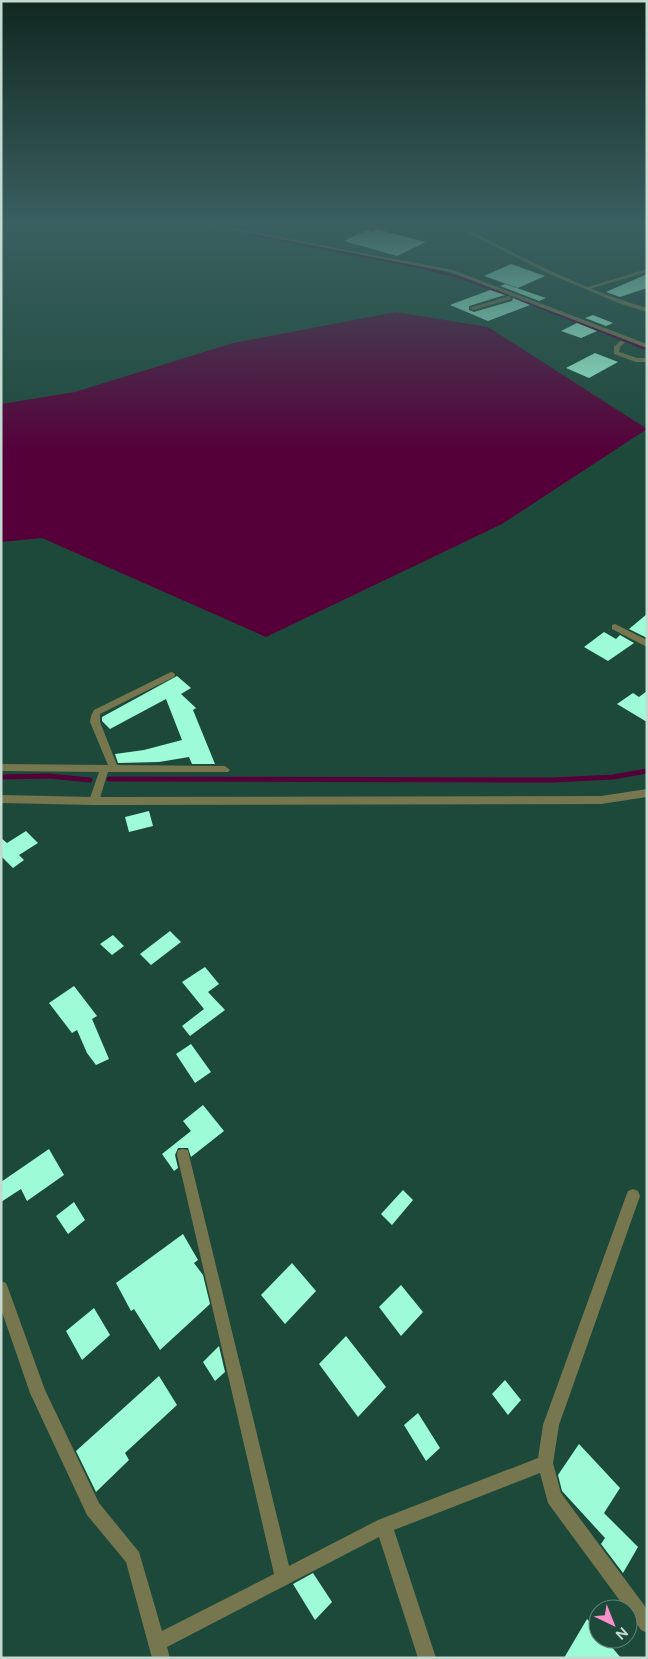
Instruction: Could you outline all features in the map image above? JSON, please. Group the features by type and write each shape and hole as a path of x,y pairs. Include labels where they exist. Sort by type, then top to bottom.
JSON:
{"street":[{"path":"473,308 507,298"},
{"path":"510,298 647,352"},
{"path":"525,298 647,346"},
{"path":"616,298 647,310"},
{"path":"622,342 617,347 616,353 636,360 647,360"},
{"path":"615,628 647,644"},
{"path":"94,801 108,770 95,716 103,708 171,675"},
{"path":"1,768 225,770"},
{"path":"1,799 94,801 601,800 647,793"},
{"path":"183,1155 283,1577"},
{"path":"633,1196 551,1425 545,1463 554,1497 647,1624"},
{"path":"1,1288 38,1393 93,1509 133,1558 159,1650 283,1577 384,1526 545,1463"},
{"path":"384,1526 427,1658"}],"shaded area":[{"path":"396,312 488,327 647,429 502,524 266,637 42,538 1,542 1,404 75,392 233,343"}],"building":[{"path":"468,298 494,298 469,306 469,310 474,312 512,301 513,298 530,305 488,321 450,305"},
{"path":"532,298 545,298 539,301"},
{"path":"593,315 613,323 606,326 585,318"},
{"path":"577,323 597,331 581,338 561,331"},
{"path":"595,353 618,362 589,378 566,368"},
{"path":"647,614 647,638 629,629"},
{"path":"604,632 616,639 620,635 634,643 608,661 584,647"},
{"path":"177,676 191,688 181,694 196,708 193,710 215,764 192,764 189,757 159,762 118,763 115,754 144,750 182,740 166,699 110,729 102,721 102,717"},
{"path":"647,691 647,722 617,704 633,693 639,697"},
{"path":"149,811 153,826 129,832 125,817"},
{"path":"26,831 38,843 19,855 24,860 13,868 1,856 1,838 7,843"},
{"path":"170,931 181,942 151,965 140,954"},
{"path":"113,935 124,946 112,955 100,944"},
{"path":"205,967 219,984 208,992 225,1010 190,1036 182,1026 204,1009 182,982"},
{"path":"74,986 97,1016 92,1019 109,1059 96,1065 87,1053 77,1030 72,1033 49,1003"},
{"path":"191,1044 211,1072 195,1083 176,1054"},
{"path":"203,1105 224,1131 191,1157 188,1148 178,1148 175,1155 178,1168 174,1171 162,1154 191,1131 183,1121"},
{"path":"49,1149 64,1175 27,1201 21,1189 1,1202 1,1182"},
{"path":"403,1190 413,1200 392,1225 381,1214"},
{"path":"74,1202 85,1220 68,1234 56,1216"},
{"path":"183,1234 198,1260 194,1263 203,1275 210,1304 160,1350 134,1309 131,1311 116,1283"},
{"path":"292,1263 316,1291 285,1324 261,1295"},
{"path":"401,1285 423,1312 401,1336 379,1307"},
{"path":"94,1308 110,1335 82,1360 66,1331"},
{"path":"346,1336 386,1387 358,1417 319,1364"},
{"path":"219,1346 225,1372 215,1381 203,1362"},
{"path":"159,1376 177,1405 125,1453 129,1460 96,1492 76,1451"},
{"path":"505,1380 521,1400 508,1415 492,1394"},
{"path":"418,1413 440,1448 426,1461 404,1425"},
{"path":"579,1444 620,1488 604,1513 638,1547 623,1573 601,1544 605,1538 562,1491 558,1475"},
{"path":"313,1573 332,1602 315,1620 293,1584"},
{"path":"587,1619 588,1649 613,1649 621,1658 564,1658"}],"waterway":[{"path":"517,298 639,346"},
{"path":"636,345 647,349"},
{"path":"109,779 554,780 613,777 647,771"},
{"path":"1,777 49,776 90,780"}]}
